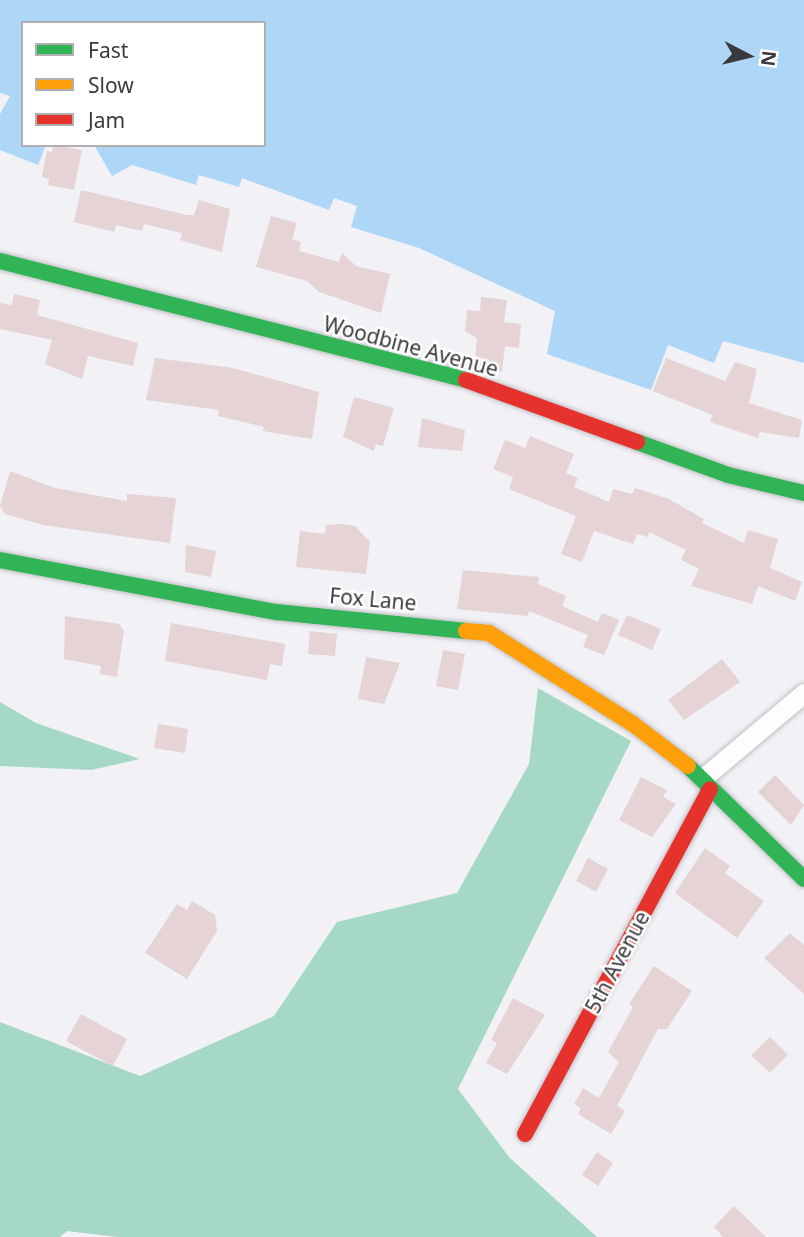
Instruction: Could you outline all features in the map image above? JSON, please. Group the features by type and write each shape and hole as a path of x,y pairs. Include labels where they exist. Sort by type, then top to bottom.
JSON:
{"street":[{"name":"Woodbine Avenue","path":"0,261 460,378 728,475 804,493"},
{"name":"Fox Lane","path":"0,560 276,612 489,633 633,724 706,784 804,878"},
{"name":"5th Avenue","path":"525,1134 706,784 804,693"}],"green space":[{"path":"538,688 631,741 458,1089 509,1157 597,1237 117,1237 67,1231 60,1237 0,1237 0,1022 140,1076 274,1016 337,922 457,893 529,764"},
{"path":"0,702 36,723 140,759 91,770 0,766"}],"water":[{"path":"0,0 804,0 804,363 723,341 714,363 668,345 651,390 547,354 555,311 419,248 351,227 357,206 334,198 329,210 242,178 239,187 199,175 196,185 132,165 112,176 95,147 266,147 266,21 21,21 21,147 45,147 38,165 0,150 0,114 10,96 0,93"}],"building":[{"path":"53,147 82,150 74,190 48,185 49,179 42,177 47,151 52,152"},
{"path":"81,190 187,215 194,215 199,200 230,209 222,252 180,240 182,233 144,224 142,231 116,225 114,232 74,222"},
{"path":"271,216 297,223 292,239 301,242 299,251 339,262 342,253 356,266 390,274 381,313 319,292 307,281 256,267"},
{"path":"14,294 40,300 37,315 138,343 133,366 88,356 82,379 45,364 52,340 0,329 0,303 12,305"},
{"path":"481,297 507,300 504,322 521,324 519,348 505,346 502,372 474,366 477,338 465,331 467,310 480,311"},
{"path":"155,358 233,368 319,392 312,439 263,431 264,427 218,416 219,410 146,400"},
{"path":"666,358 725,381 735,362 757,369 749,403 802,420 799,438 760,432 758,438 710,422 713,415 653,391"},
{"path":"354,397 394,408 383,446 376,444 374,451 343,437"},
{"path":"422,418 465,430 462,451 418,447"},
{"path":"530,436 574,454 566,473 578,478 574,487 609,502 613,489 632,494 635,488 669,499 704,519 702,523 744,543 748,530 778,539 770,568 802,582 795,601 758,586 752,604 691,586 699,569 681,560 686,550 649,532 648,537 637,534 633,544 594,531 582,562 561,554 576,516 509,489 513,477 493,469 505,440 525,448"},
{"path":"10,471 55,488 127,501 127,494 176,498 170,543 43,525 5,514 0,506"},
{"path":"326,525 355,526 370,542 366,574 296,567 300,531 325,534"},
{"path":"186,545 216,551 211,577 185,572"},
{"path":"463,570 539,577 538,584 566,596 562,606 598,622 602,613 619,620 604,655 583,647 588,635 529,611 528,616 457,609"},
{"path":"627,615 661,629 652,650 618,635"},
{"path":"65,616 119,624 124,631 117,677 100,674 101,666 64,659"},
{"path":"171,623 285,644 282,666 270,664 267,680 165,661"},
{"path":"310,631 337,634 335,656 308,654"},
{"path":"443,650 465,654 458,690 436,686"},
{"path":"366,657 400,663 384,704 358,699"},
{"path":"722,659 740,682 684,720 668,700"},
{"path":"158,724 188,729 185,753 154,748"},
{"path":"775,775 804,805 791,825 758,792"},
{"path":"641,777 667,790 663,797 676,804 652,837 619,820"},
{"path":"705,848 730,866 725,873 764,901 737,938 675,893"},
{"path":"588,858 608,869 596,892 576,881"},
{"path":"192,901 215,915 217,931 187,979 145,953 177,904 187,910"},
{"path":"790,933 804,945 804,994 764,958"},
{"path":"654,966 692,991 667,1029 658,1029 617,1106 625,1111 611,1134 578,1114 581,1108 574,1104 583,1088 599,1098 619,1062 608,1052 633,1007 629,1004"},
{"path":"513,998 545,1015 507,1074 486,1063 497,1043 491,1040"},
{"path":"81,1014 127,1039 113,1066 66,1041"},
{"path":"770,1037 788,1055 770,1073 751,1055"},
{"path":"597,1152 613,1163 598,1186 582,1175"},
{"path":"734,1206 766,1237 723,1237 714,1227"}],"traffic: fast":[{"path":"0,261 466,380"},
{"path":"637,442 728,475 804,493"},
{"path":"0,560 276,612 466,631"},
{"path":"688,766 804,879"}],"traffic: slow":[{"path":"466,631 489,633 633,724 688,766"}],"traffic: jam":[{"path":"466,380 637,442"},
{"path":"525,1134 710,789"}]}
